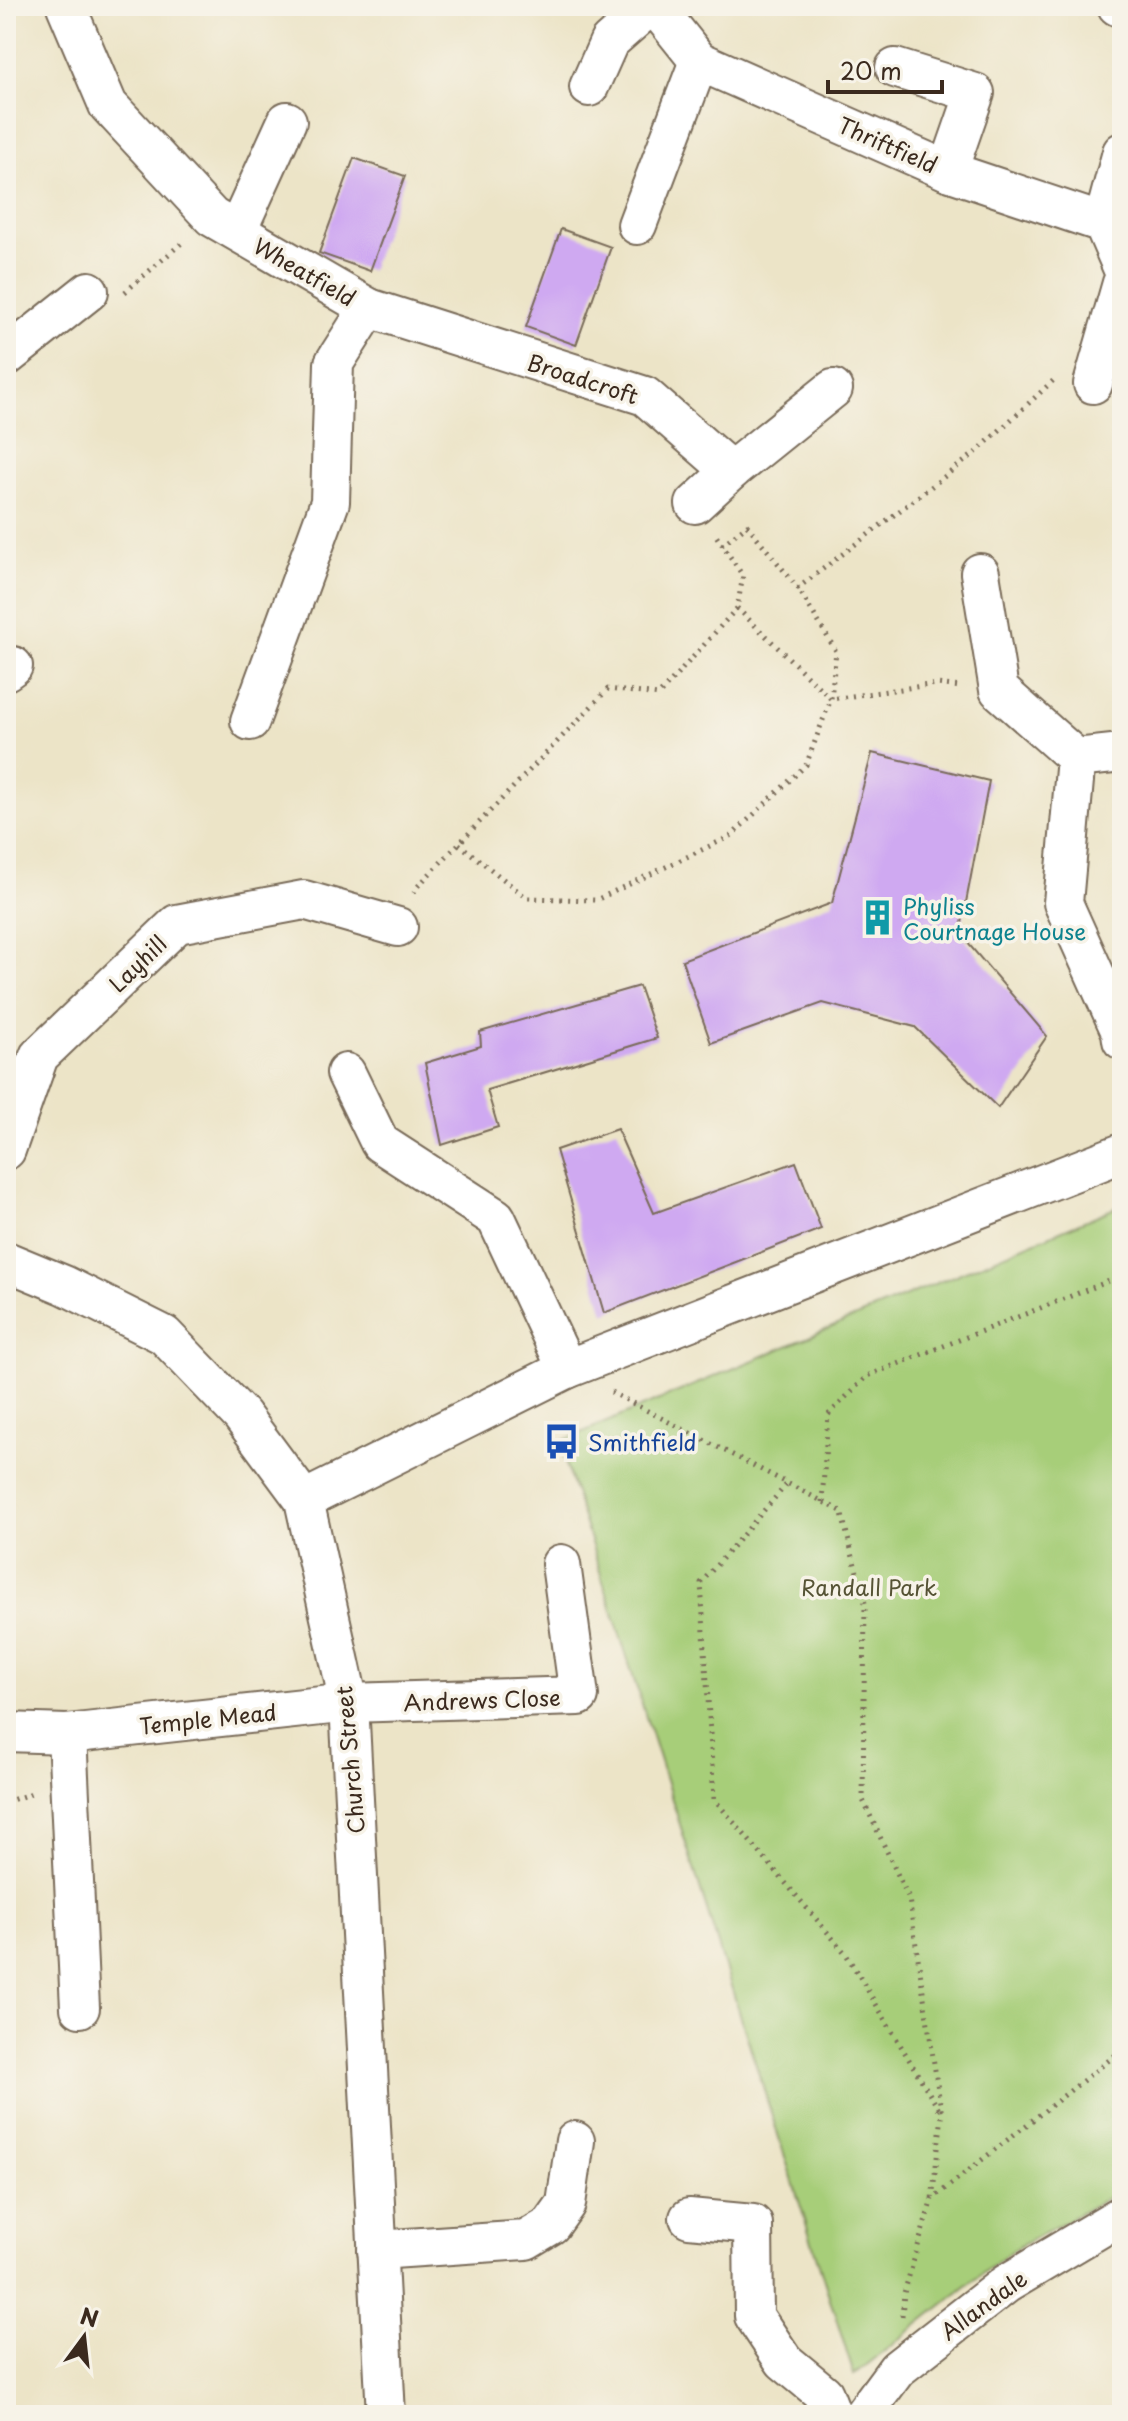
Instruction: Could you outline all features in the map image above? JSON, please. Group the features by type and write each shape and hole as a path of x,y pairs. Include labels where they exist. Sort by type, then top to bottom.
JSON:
{"street":[{"name":"Wheatfield","path":"66,6 108,105 225,224 369,308 334,363 330,502 250,721"},
{"path":"589,87 609,42 652,6"},
{"name":"Thriftfield","path":"652,6 699,61 948,171 1103,223"},
{"path":"637,225 699,61"},
{"path":"895,68 975,93 948,171"},
{"path":"225,224 287,121"},
{"path":"1122,152 1103,223 1122,267"},
{"path":"1093,384 1122,283"},
{"path":"6,357 89,291"},
{"name":"Broadcroft","path":"369,308 645,396 731,471"},
{"path":"695,504 833,389"},
{"path":"980,573 999,690 1076,758 1122,753"},
{"path":"1076,758 1063,903 1122,1032 1122,1040"},
{"name":"Layhill","path":"6,1150 39,1056 177,924 304,900 398,927"},
{"path":"346,1073 380,1143 496,1218 567,1369"},
{"path":"304,1500 567,1369 1122,1153"},
{"name":"Church Street","path":"6,1261 64,1285 164,1335 241,1415 304,1500 349,1703 386,2415"},
{"name":"Andrews Close","path":"349,1703 579,1696 561,1564"},
{"name":"Temple Mead","path":"6,1732 67,1734 349,1703"},
{"path":"67,1734 80,2008"},
{"path":"377,2250 526,2240 551,2225 566,2204 575,2141"},
{"name":"Allandale","path":"863,2415 897,2369 1006,2284 1122,2215"},
{"path":"689,2218 753,2224 754,2316 784,2361 824,2394 832,2415"}],"path":[{"path":"89,291 105,310 225,224"},
{"path":"798,588 974,454 1056,377 1093,384"},
{"path":"398,927 416,888 608,689 659,695 737,608 743,576 695,504"},
{"path":"459,844 527,898 596,900 731,836 806,765 831,699 836,651 798,588 747,525 722,545"},
{"path":"737,608 831,699"},
{"path":"831,699 936,684 999,690"},
{"path":"822,1502 828,1415 867,1376 1122,1276"},
{"path":"567,1369 841,1511 865,1603 863,1800 909,1899 942,2116 932,2199 904,2293 897,2369"},
{"path":"786,1485 701,1583 714,1799 846,1954 942,2116"},
{"path":"932,2199 1122,2050"}],"green space":[{"name":"Randall Park","path":"1122,1205 1122,2190 1011,2251 854,2375 559,1442"}],"building":[{"path":"354,158 405,176 370,271 319,253"},
{"path":"561,229 611,247 576,345 526,327"},
{"name":"Phyliss Courtnage House","path":"872,753 989,781 960,934 1047,1036 998,1108 915,1027 823,1003 711,1043 682,960 832,903"},
{"path":"639,986 657,1038 487,1090 498,1127 442,1145 425,1063 481,1046 480,1032"},
{"path":"617,1129 654,1213 796,1162 821,1229 604,1313 556,1150"}],"place":[{"name":"Phyliss Courtnage House","path":"877,918"},
{"name":"Smithfield","path":"562,1441"}]}
